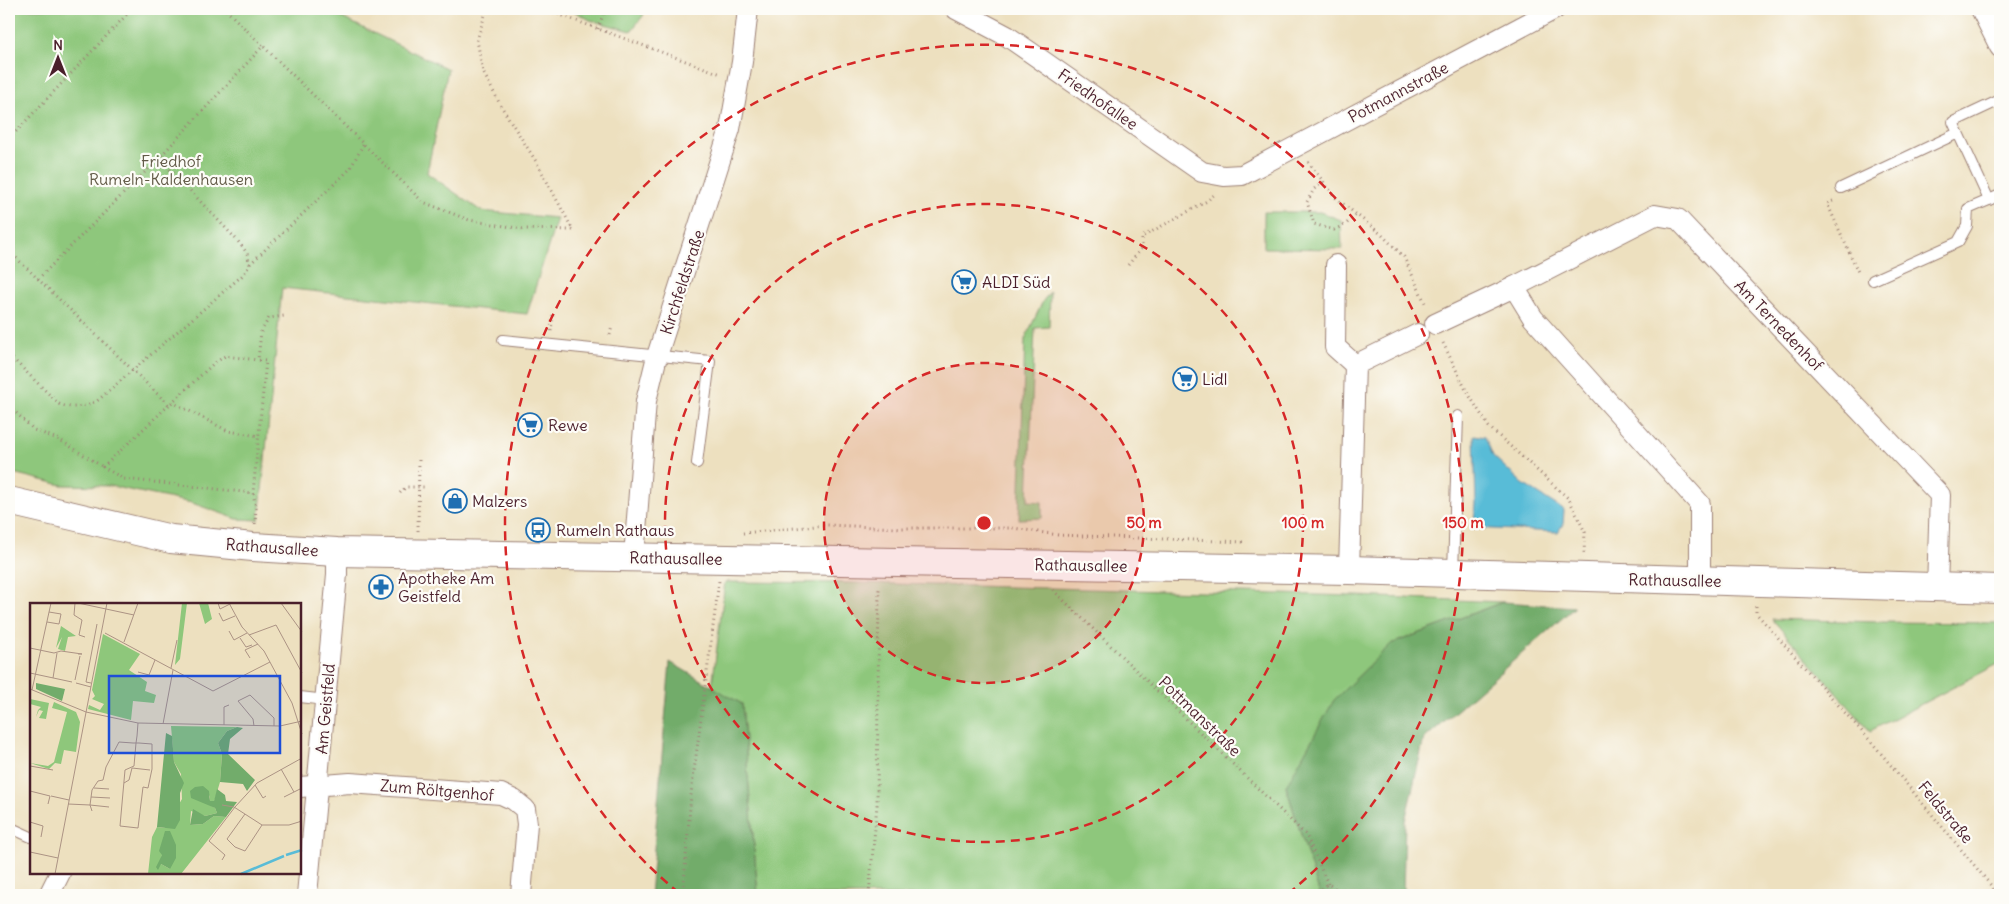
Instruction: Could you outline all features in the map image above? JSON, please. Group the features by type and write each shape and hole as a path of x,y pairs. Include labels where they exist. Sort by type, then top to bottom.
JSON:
{"main road":[{"name":"Rathausallee","path":"9,501 172,538 253,547 337,552 418,555 1349,570 2000,589"}],"street":[{"name":"Kirchfeldstraße","path":"634,557 646,402 657,356 730,128 748,9"},
{"name":"Friedhofallee","path":"956,9 1007,36 1202,172 1233,176"},
{"name":"Potmannstraße","path":"1233,176 1298,145 1555,9"},
{"path":"1980,9 2000,47"},
{"name":"Am Ternedenhof","path":"1426,329 1655,216 1678,219 1940,495 1937,588"},
{"path":"1336,265 1335,347 1355,365 1349,570"},
{"path":"1514,287 1532,318 1700,504 1700,580"},
{"path":"1355,365 1426,329"},
{"name":"Am Geistfeld","path":"307,895 309,786 326,700 337,574 337,552"},
{"name":"Zum Röltgenhof","path":"309,786 350,783 501,794 514,800 525,809 527,824 521,895"},
{"path":"49,895 60,874"}],"lane":[{"path":"1989,200 1953,122 2000,100"},
{"path":"1840,188 1958,134"},
{"path":"1873,280 1958,242 1967,226 1968,210 2000,195"},
{"path":"503,340 710,361 697,463"},
{"path":"1454,573 1458,416"},
{"path":"301,696 326,700"},
{"path":"9,826 30,836"}],"path":[{"path":"9,139 132,9"},
{"path":"225,9 423,202 469,220 523,229 573,230 538,163 483,72 477,40 487,9"},
{"path":"544,9 716,73 739,76"},
{"path":"598,29 606,9"},
{"path":"38,279 159,158 263,46"},
{"path":"9,355 59,404 68,408 82,407 97,401 244,274 250,265 350,169 364,143"},
{"path":"1298,145 1308,163 1337,199 1381,234 1404,257 1426,329 1489,427 1569,500 1585,532 1584,578"},
{"path":"159,158 236,240 247,253 250,265"},
{"path":"1128,265 1142,248 1142,237 1207,201 1233,176"},
{"path":"1323,182 1314,189 1307,202 1314,224 1334,230 1346,224 1356,215"},
{"path":"1840,188 1844,196 1827,203 1860,276 1873,280"},
{"path":"9,251 171,404 228,431 259,436"},
{"path":"258,360 261,332 268,318 284,316"},
{"path":"103,467 213,364 225,356 266,361 253,493 256,508 253,547"},
{"path":"9,367 15,361"},
{"path":"9,406 34,430 60,440 124,479 253,493"},
{"path":"409,533 418,533 419,459"},
{"path":"400,493 406,487 427,487"},
{"path":"683,895 691,794 719,573"},
{"path":"869,895 877,805 879,584"},
{"name":"Pottmanstraße","path":"1047,584 1306,835 1328,884"},
{"name":"Feldstraße","path":"1756,602 1756,613 1874,745 1999,895"},
{"path":"1314,895 1328,884 1346,895"}],"green space":[{"name":"Friedhof Rumeln-Kaldenhausen","path":"9,9 324,9 448,69 427,173 481,211 557,218 527,314 282,288 259,520 237,519 192,503 110,486 62,485 9,472"},
{"path":"570,9 645,9 643,16 631,31 590,20"},
{"path":"1264,212 1320,212 1341,220 1342,249 1264,248"},
{"path":"1050,292 1049,327 1035,328 1028,501 1042,502 1042,518 1019,519 1025,339 1043,301"},
{"path":"725,582 857,583 1356,596 1503,602 1391,644 1286,786 1320,895 758,895 742,704 712,687"},
{"path":"1503,602 1575,607 1424,739 1405,821 1403,895 1320,895 1286,786 1334,700 1391,644"},
{"path":"1772,619 2000,623 2000,663 1870,731"},
{"path":"670,662 742,704 758,895 650,895"}],"water":[{"path":"1474,435 1485,437 1493,456 1523,484 1564,510 1563,524 1558,532 1473,528 1476,504"}],"place":[{"name":"ALDI Süd","path":"964,282"},
{"name":"Lidl","path":"1185,379"},
{"name":"Rewe","path":"530,425"},
{"name":"Malzers","path":"455,501"},
{"name":"Rumeln Rathaus","path":"538,530"},
{"name":"Apotheke Am Geistfeld","path":"381,587"}]}
